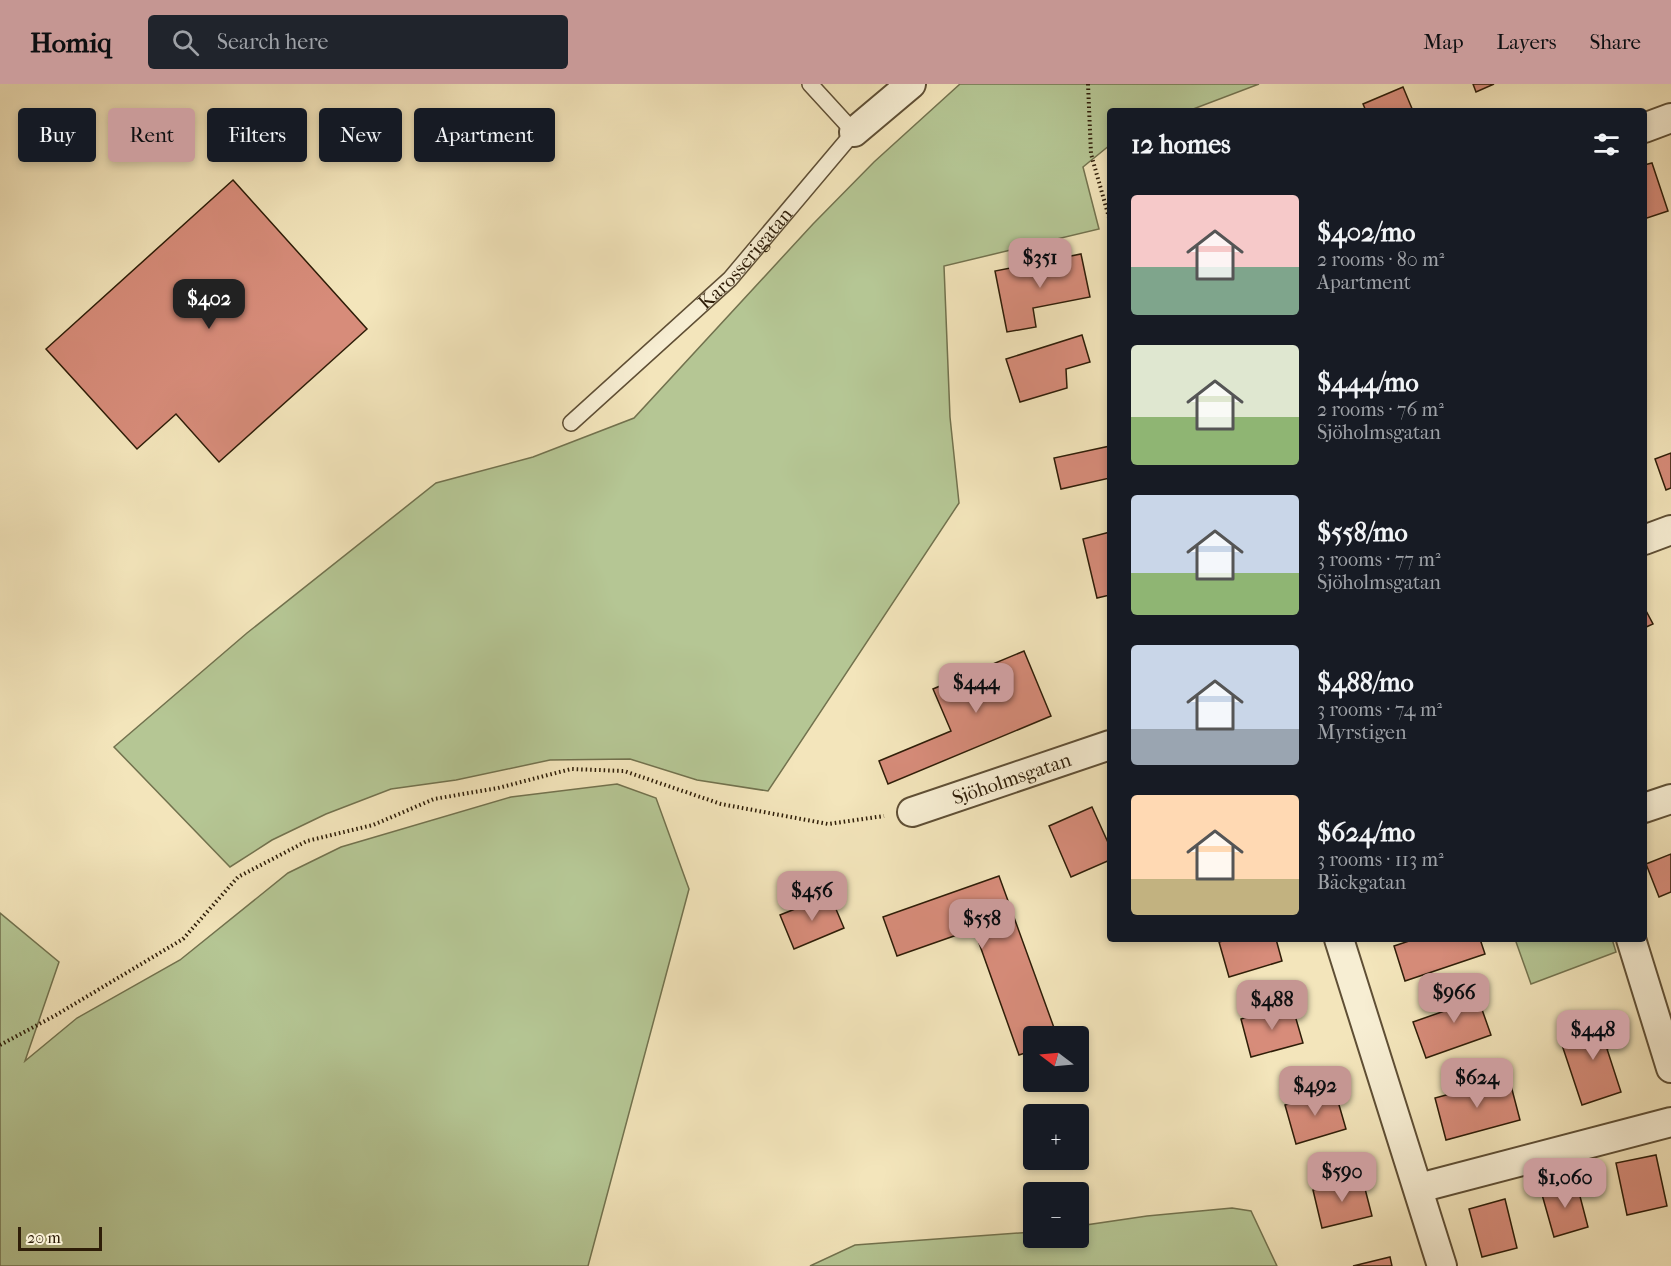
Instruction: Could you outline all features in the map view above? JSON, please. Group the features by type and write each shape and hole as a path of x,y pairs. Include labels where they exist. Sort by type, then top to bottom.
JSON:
{"street":[{"name":"Karosserigatan","path":"854,132 911,84"},
{"path":"1647,127 1671,118"},
{"path":"1647,539 1671,530"},
{"name":"Sjöholmsgatan","path":"912,812 1107,746"},
{"path":"1647,807 1671,799"},
{"path":"1340,942 1442,1266"},
{"path":"1632,942 1671,1068"},
{"path":"1419,1188 1671,1122"}],"lane":[{"path":"810,84 854,132"},
{"name":"Karosserigatan","path":"571,423 730,279 854,132"}],"path":[{"path":"1089,84 1091,154 1107,210"},
{"path":"0,1045 56,1015 183,939 238,877 307,841 373,825 434,799 498,788 571,769 624,771 721,804 828,824 912,812"}],"green space":[{"path":"960,84 1259,84 1196,108 1107,108 1107,147 1083,167 1099,229 944,266 950,417 959,503 768,791 697,780 630,759 550,760 456,780 391,789 326,814 272,840 230,867 114,747 247,633 436,483 533,457 634,418 813,224 874,162"},
{"path":"617,784 656,798 689,889 588,1266 0,1266 0,913 59,962 25,1061 77,1018 180,960 288,873 341,847 511,797"},
{"path":"1516,942 1613,942 1616,952 1531,984"},
{"path":"1232,1208 1251,1211 1277,1266 810,1266 855,1245 1023,1233 1023,1248 1089,1248 1089,1225 1147,1216"}],"building":[{"path":"1473,84 1494,84 1476,92"},
{"path":"1403,87 1412,108 1365,108 1363,104"},
{"path":"1652,163 1668,211 1647,218 1647,164"},
{"path":"233,180 367,329 219,462 176,414 137,449 46,349"},
{"path":"1081,254 1090,297 1033,308 1036,327 1007,332 995,271"},
{"path":"1082,335 1090,362 1066,369 1067,388 1020,402 1006,359"},
{"path":"1107,447 1107,479 1061,489 1054,458"},
{"path":"1671,453 1671,488 1666,490 1655,459"},
{"path":"1107,533 1107,596 1097,598 1083,539"},
{"path":"1647,613 1653,624 1647,627"},
{"path":"1024,651 1051,716 888,784 879,761 951,731 933,689"},
{"path":"1092,807 1107,840 1107,861 1071,877 1049,826"},
{"path":"1671,854 1671,892 1659,897 1647,864"},
{"path":"999,876 1053,1026 1023,1026 1023,1054 1019,1055 974,929 897,956 883,917"},
{"path":"830,895 844,928 794,949 780,915"},
{"path":"1219,942 1277,942 1282,961 1229,977"},
{"path":"1406,942 1481,942 1485,954 1405,981 1394,946"},
{"path":"1473,984 1491,1035 1426,1058 1413,1022 1453,1008 1448,993"},
{"path":"1292,1005 1303,1043 1251,1057 1241,1019"},
{"path":"1616,1020 1623,1043 1607,1049 1621,1092 1582,1105 1560,1039"},
{"path":"1509,1078 1520,1120 1446,1140 1435,1098"},
{"path":"1335,1091 1346,1129 1296,1144 1285,1105"},
{"path":"1656,1155 1667,1206 1627,1215 1616,1163"},
{"path":"1362,1177 1372,1216 1322,1228 1313,1190"},
{"path":"1576,1181 1588,1227 1554,1237 1541,1191"},
{"path":"1505,1199 1517,1248 1482,1257 1469,1209"},
{"path":"1390,1257 1392,1266 1353,1266"}]}
